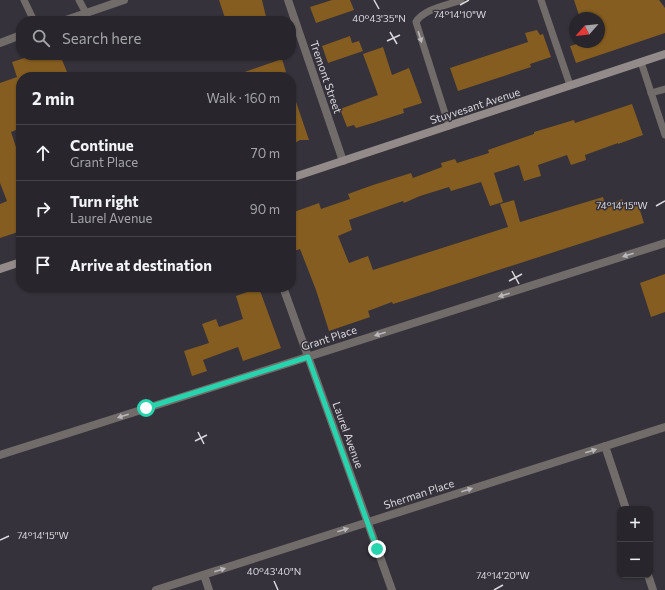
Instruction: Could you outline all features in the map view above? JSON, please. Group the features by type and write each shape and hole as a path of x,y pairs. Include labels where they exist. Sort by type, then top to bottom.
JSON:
{"main road":[{"name":"Stuyvesant Avenue","path":"296,176 665,54"},
{"path":"0,269 16,264"}],"street":[{"path":"77,16 124,0"},
{"name":"Tremont Street","path":"288,0 293,16"},
{"name":"Tremont Street","path":"296,23 343,161"},
{"path":"0,43 16,38"},
{"name":"Grant Place","path":"0,455 665,243"},
{"name":"Laurel Avenue","path":"285,292 392,590"},
{"name":"Sherman Place","path":"156,590 665,427"},
{"path":"605,446 625,506"},
{"path":"204,575 209,590"},
{"path":"649,578 653,590"}],"lane":[{"path":"24,0 32,16"},
{"path":"79,0 86,13"},
{"path":"449,126 416,22 425,14 461,0"},
{"path":"541,0 570,85"},
{"path":"641,62 665,135"},
{"path":"651,93 665,89"}],"building":[{"path":"219,0 262,0 266,16 224,16"},
{"path":"332,0 350,0 354,10 316,23 310,7"},
{"path":"574,0 659,0 665,8 665,33 576,63 571,48 605,48 605,12 578,12"},
{"path":"537,30 540,35 543,34 551,57 530,64 531,67 458,91 450,68 528,42 525,33"},
{"path":"350,36 352,43 359,41 363,51 328,63 322,46"},
{"path":"383,47 392,75 409,68 422,103 403,109 404,113 373,123 356,128 354,125 347,127 340,109 378,95 363,54"},
{"path":"18,60 62,60 67,72 16,72 16,74 12,62"},
{"path":"282,60 286,72 245,72"},
{"path":"16,77 16,130 11,132 16,147 16,233 0,238 0,204 7,201 0,183 0,83"},
{"path":"296,102 309,140 300,140 296,142"},
{"path":"632,104 643,135 585,155 586,160 571,165 567,155 538,165 541,176 524,181 519,165 494,173 503,202 490,206 481,182 451,191 449,187 349,220 352,230 338,236 349,263 368,256 373,270 508,227 500,204 514,200 520,222 603,197 606,207 622,199 624,205 637,201 644,223 406,300 393,304 392,302 368,311 370,317 329,331 316,290 300,249 296,250 296,211 319,203 321,209 350,199 348,194 373,185 411,173 413,178 442,167 441,163 455,159 457,163 489,153 488,150 534,134 534,132 574,120 575,123"},
{"path":"665,274 665,312 651,317 640,283"},
{"path":"248,292 260,292 281,348 243,361 238,347 203,360 207,371 192,376 184,351 209,343 202,324 216,319 219,327 243,319 236,296"}],"route":[{"path":"146,408 308,357 377,549"}]}
